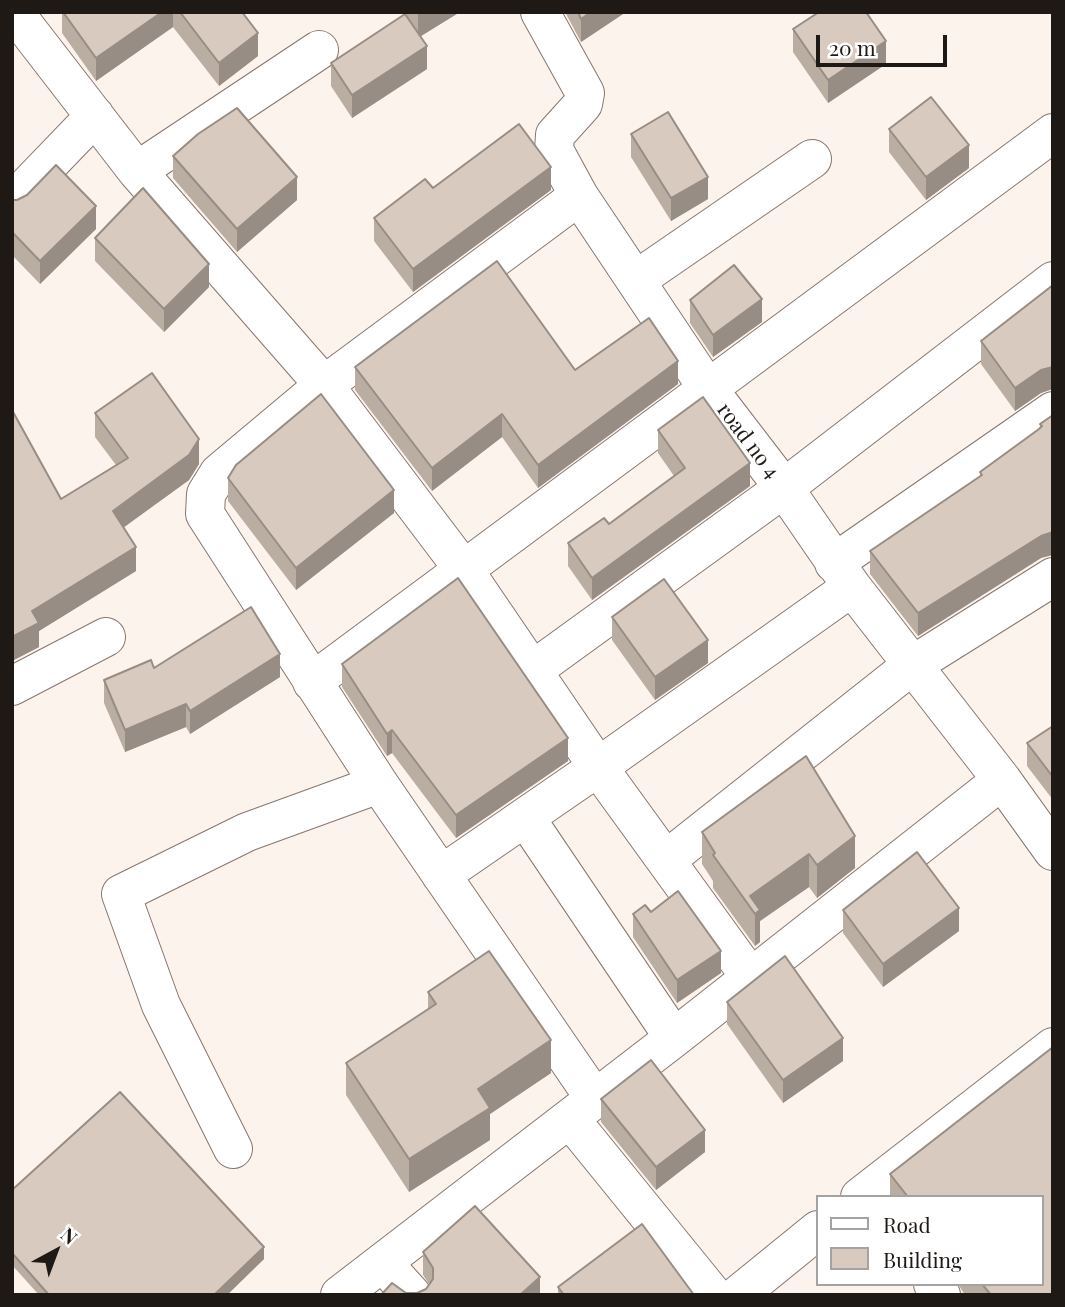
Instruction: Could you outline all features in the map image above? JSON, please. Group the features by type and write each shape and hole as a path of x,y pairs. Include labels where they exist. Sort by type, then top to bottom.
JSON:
{"street":[{"name":"road no 4","path":"540,12 585,93 583,104 555,135 554,150 579,196 708,388 784,488 843,575 1002,780 1053,851"},
{"path":"17,24 95,116 137,172 324,385 464,570 598,767 751,978"},
{"path":"137,172 318,50"},
{"path":"12,201 95,116"},
{"path":"312,682 1053,133"},
{"path":"636,280 812,159"},
{"path":"579,196 324,385 219,473 206,494 205,514 312,682 441,875 583,1109 713,1295"},
{"path":"533,670 784,488 1053,281"},
{"path":"441,875 598,767 1053,411"},
{"path":"666,860 911,666 1053,577"},
{"path":"12,686 106,637"},
{"path":"340,1295 583,1109 1002,780"},
{"path":"233,1149 162,1005 121,894 247,832 379,784"},
{"path":"525,817 674,1038"},
{"path":"866,1195 1053,1047"},
{"path":"738,1295 816,1232"},
{"path":"383,1263 412,1295"}],"building":[{"path":"63,12 162,12 96,58"},
{"path":"180,12 242,12 258,33 219,63"},
{"path":"578,12 591,12 581,19"},
{"path":"819,12 866,12 886,41 828,80 793,29"},
{"path":"405,14 427,46 352,95 331,63"},
{"path":"931,97 969,145 926,177 889,129"},
{"path":"237,108 297,177 237,229 173,156 198,134"},
{"path":"668,112 708,177 671,198 631,134"},
{"path":"519,124 551,167 413,269 374,218 425,179 433,188"},
{"path":"56,165 96,206 40,261 12,232 12,200 27,195"},
{"path":"143,188 209,264 164,309 95,238"},
{"path":"497,261 575,370 649,318 678,361 538,465 502,414 432,468 355,367"},
{"path":"734,265 762,299 713,335 690,300"},
{"path":"1053,285 1053,367 1041,370 1015,388 981,341"},
{"path":"152,373 199,439 189,455 113,511 136,547 32,611 39,623 12,637 12,410 61,499 128,458 95,413"},
{"path":"321,394 394,490 296,568 228,478 236,465"},
{"path":"703,397 750,463 592,578 568,543 604,518 609,524 685,468 658,430"},
{"path":"1053,415 1053,532 1041,536 918,613 870,551 982,475 980,472 1039,429 1042,426 1040,424"},
{"path":"458,578 568,738 456,815 392,730 387,734 342,664"},
{"path":"664,579 708,640 655,677 612,617"},
{"path":"251,607 280,654 190,711 186,704 125,730 104,680 151,660 154,668"},
{"path":"1053,726 1053,777 1027,743"},
{"path":"806,756 855,836 817,865 809,854 750,896 760,910 755,914 713,855 715,853 702,832"},
{"path":"917,852 959,908 883,964 843,910"},
{"path":"678,891 721,951 677,980 633,914 645,905 651,912"},
{"path":"489,951 551,1040 478,1089 490,1108 409,1159 346,1063 436,1004 428,992"},
{"path":"785,956 843,1038 783,1080 727,1002"},
{"path":"1053,1047 1053,1295 991,1295 984,1286 1044,1286 1044,1195 906,1195 890,1174"},
{"path":"651,1060 705,1130 656,1167 601,1099"},
{"path":"120,1092 264,1247 214,1295 49,1295 12,1253 12,1190"},
{"path":"475,1206 540,1277 520,1295 381,1295 392,1283 406,1293 417,1293 426,1289 433,1279 433,1268 423,1252"},
{"path":"642,1224 694,1295 564,1295 558,1287"}]}
